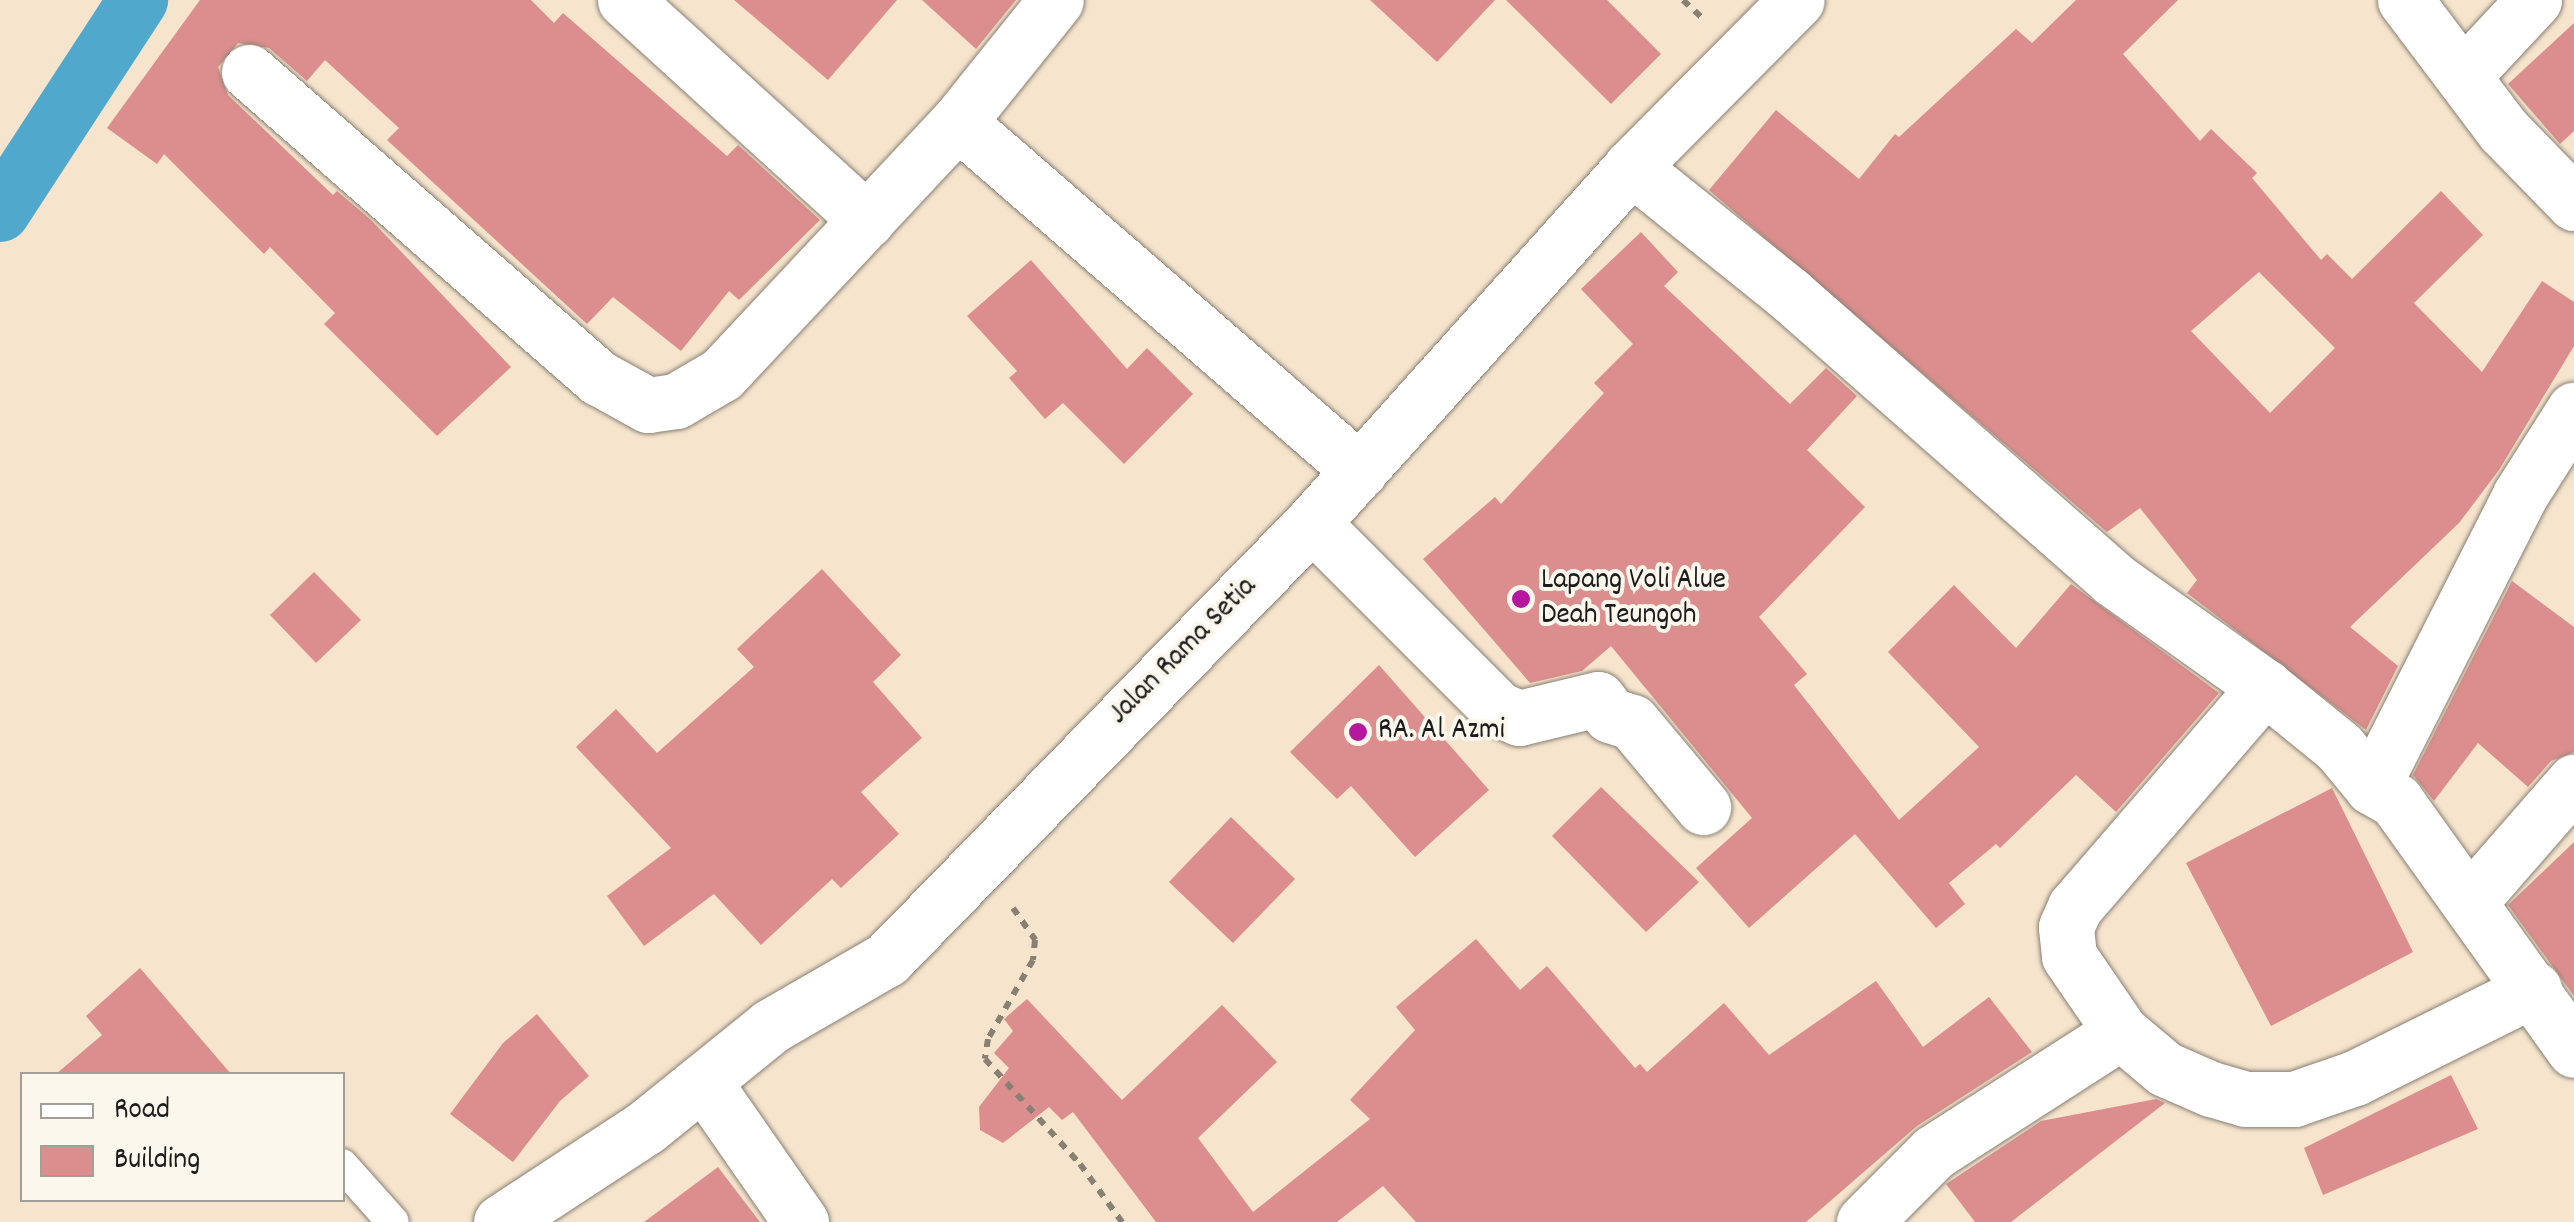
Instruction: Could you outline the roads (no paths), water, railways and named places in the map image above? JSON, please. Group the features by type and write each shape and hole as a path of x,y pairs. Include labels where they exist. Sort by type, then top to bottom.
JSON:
{"street":[{"path":"625,0 867,220"},
{"path":"249,72 599,378 648,404 676,401 722,374 958,122 1056,0"},
{"name":"Jalan Rama Setia","path":"500,1222 646,1127 771,1026 886,959 1312,523 1632,167 1798,0"},
{"path":"2405,0 2503,130 2574,203"},
{"path":"2464,76 2534,0"},
{"path":"958,122 1360,471"},
{"path":"1632,167 1789,294 2113,579 2265,687 2339,748 2372,787 2396,800 2471,900 2574,1050"},
{"path":"2372,787 2520,495 2574,410"},
{"path":"1312,523 1498,709 1519,718 1598,699 1610,715 1632,722 1702,808"},
{"path":"2265,687 2075,906 2066,927 2069,956 2121,1032 2165,1070 2211,1089 2245,1099 2294,1099 2356,1078 2534,989"},
{"path":"2471,900 2574,782"},
{"path":"1864,1222 1934,1152 2121,1032"},
{"path":"702,1081 801,1222"}],"lane":[{"path":"345,1168 393,1222"}],"waterway":[{"path":"0,212 138,0"}],"place":[{"name":"Lapang Voli Alue Deah Teungoh","path":"1521,599"},
{"name":"RA. Al Azmi","path":"1358,732"}]}
